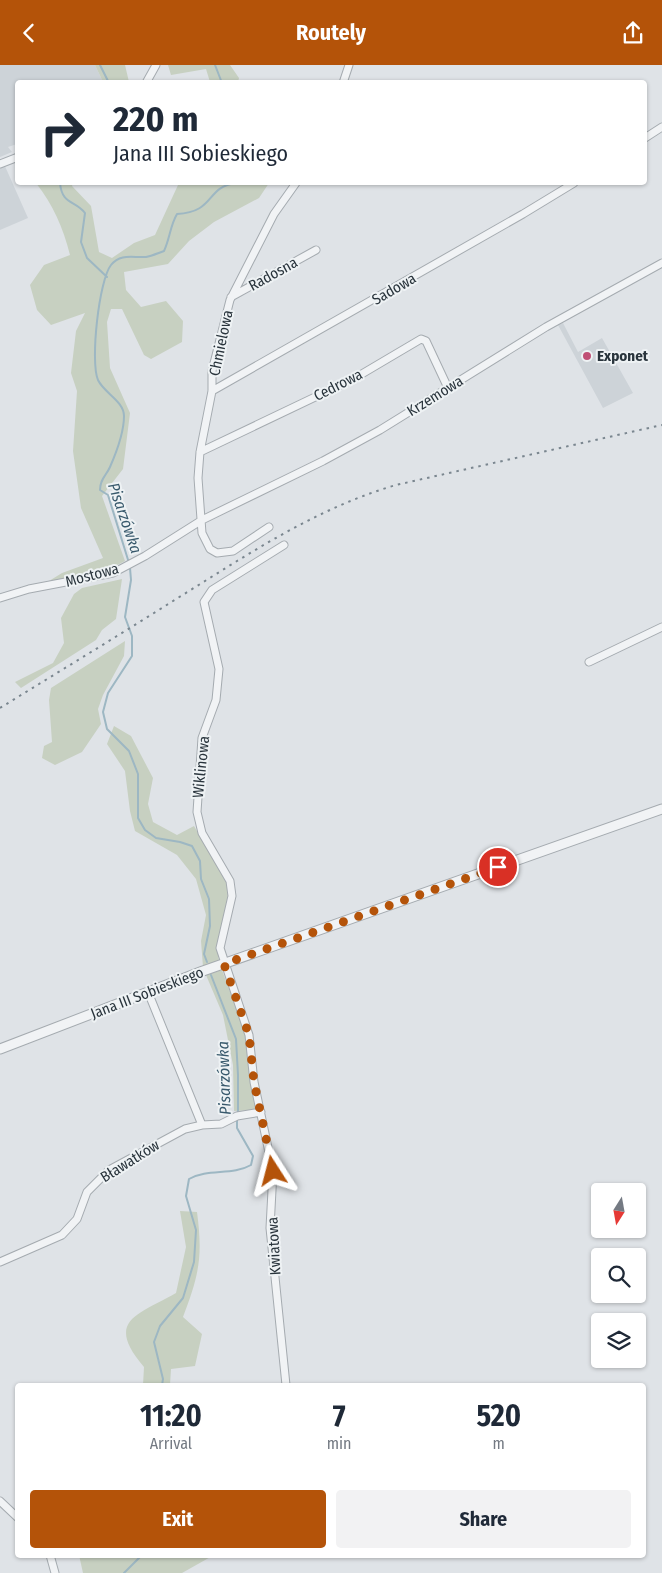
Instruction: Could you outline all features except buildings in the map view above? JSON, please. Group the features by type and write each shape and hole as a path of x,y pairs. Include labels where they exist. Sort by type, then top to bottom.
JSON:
{"street":[{"path":"148,80 156,65"},
{"path":"344,80 349,65"},
{"path":"647,137 662,127"},
{"path":"0,163 15,158"},
{"name":"Chmielowa","path":"202,520 198,478 200,452 212,391 212,371 231,297 274,214 295,185"},
{"name":"Sadowa","path":"212,391 571,185"},
{"name":"Radosna","path":"231,297 316,250"},
{"name":"Krzemowa","path":"202,520 323,461 380,430 546,327 662,263"},
{"name":"Cedrowa","path":"200,452 355,378 421,339 426,341 448,388"},
{"path":"202,520 202,533 210,549 217,553 233,551 269,527"},
{"name":"Mostowa","path":"0,598 29,589 112,573 145,556 202,520"},
{"name":"Wiklinowa","path":"224,964 220,948 232,896 230,881 202,833 197,812 202,738 216,700 218,669 204,602 212,590 284,545"},
{"path":"589,662 662,627"},
{"name":"Jana III Sobieskiego","path":"0,1049 203,971 662,809"},
{"name":"Kwiatowa","path":"224,964 249,1035 254,1082 273,1171 270,1228 286,1383"},
{"path":"148,992 202,1125"},
{"name":"Bławatków","path":"0,1262 62,1235 77,1219 87,1192 108,1170 168,1137 202,1125 222,1124 237,1116 261,1112"},
{"path":"0,1501 15,1515"},
{"path":"51,1558 55,1573"}],"shaded area":[{"path":"0,65 95,65 102,80 15,80 15,145 8,147 12,152 0,157"},
{"path":"4,164 28,218 0,230 0,166"},
{"name":"Exponet","path":"563,323 578,352 602,338 633,393 603,408 558,325"}],"green space":[{"path":"95,65 125,65 129,80 102,80"},
{"path":"168,65 230,65 239,78 238,80 209,80 206,69 171,75"},
{"path":"37,185 72,185 91,206 99,252 112,258 134,243 155,235 178,185 268,185 259,198 214,222 189,241 168,264 124,272 126,290 141,307 166,301 183,321 182,342 151,359 144,355 122,309 111,309 107,322 110,368 130,413 123,469 102,496 125,561 98,572 49,581 62,573 103,558 81,508 73,451 77,391 71,373 76,331 85,313 51,325 37,310 30,285 44,265 70,255 57,217"},
{"path":"122,579 116,619 102,630 96,640 21,688 15,682 53,663 64,643 61,618 74,594 82,588"},
{"path":"125,641 124,656 103,695 98,709 101,724 82,752 55,765 42,758 44,746 52,742 49,700 51,688"},
{"path":"114,726 131,736 153,778 148,804 153,822 177,835 194,826 227,881 228,898 217,947 219,961 203,967 201,941 206,915 196,879 177,855 135,831 130,811 125,771 107,744"},
{"path":"222,970 246,1035 256,1110 234,1111 233,1065 223,1015 206,975"},
{"path":"180,1211 197,1212 200,1241 198,1266 193,1289 183,1317 202,1334 195,1366 171,1369 170,1383 143,1383 144,1367 132,1351 127,1339 127,1329 131,1321 139,1314 176,1293 186,1247"},
{"path":"80,1558 209,1558 182,1573 83,1573"}],"waterway":[{"path":"100,65 108,80"},
{"name":"Pisarzówka","path":"215,65 221,80"},
{"path":"60,185 66,199 85,213 81,242 87,258 107,277"},
{"name":"Pisarzówka","path":"129,563 108,495 100,490 102,480 110,467 120,442 124,416 121,406 101,385 96,371 95,340 103,287 111,265 115,261 123,257 148,257 164,251 177,214 198,209 219,189 226,185"},
{"name":"Pisarzówka","path":"130,568 131,580 125,617 132,636 132,656 108,693 103,712 107,729 129,751 138,774 138,818 145,830 156,838 192,846 200,861 201,879 209,899 210,926 204,954 207,962"},
{"name":"Pisarzówka","path":"211,975 236,1039 238,1113"},
{"name":"Pisarzówka","path":"162,1383 154,1342 160,1326 183,1298 194,1262 196,1230 186,1196 189,1179 204,1174 236,1170 251,1165 253,1156 237,1128 237,1118"},
{"name":"Pisarzówka","path":"124,1573 139,1558"}],"railway":[{"path":"0,708 259,548 311,519 339,506 396,485 662,425"}],"place":[{"name":"Exponet","path":"587,356"}],"route":[{"path":"273,1171 254,1082 249,1035 224,964 498,867"}]}
